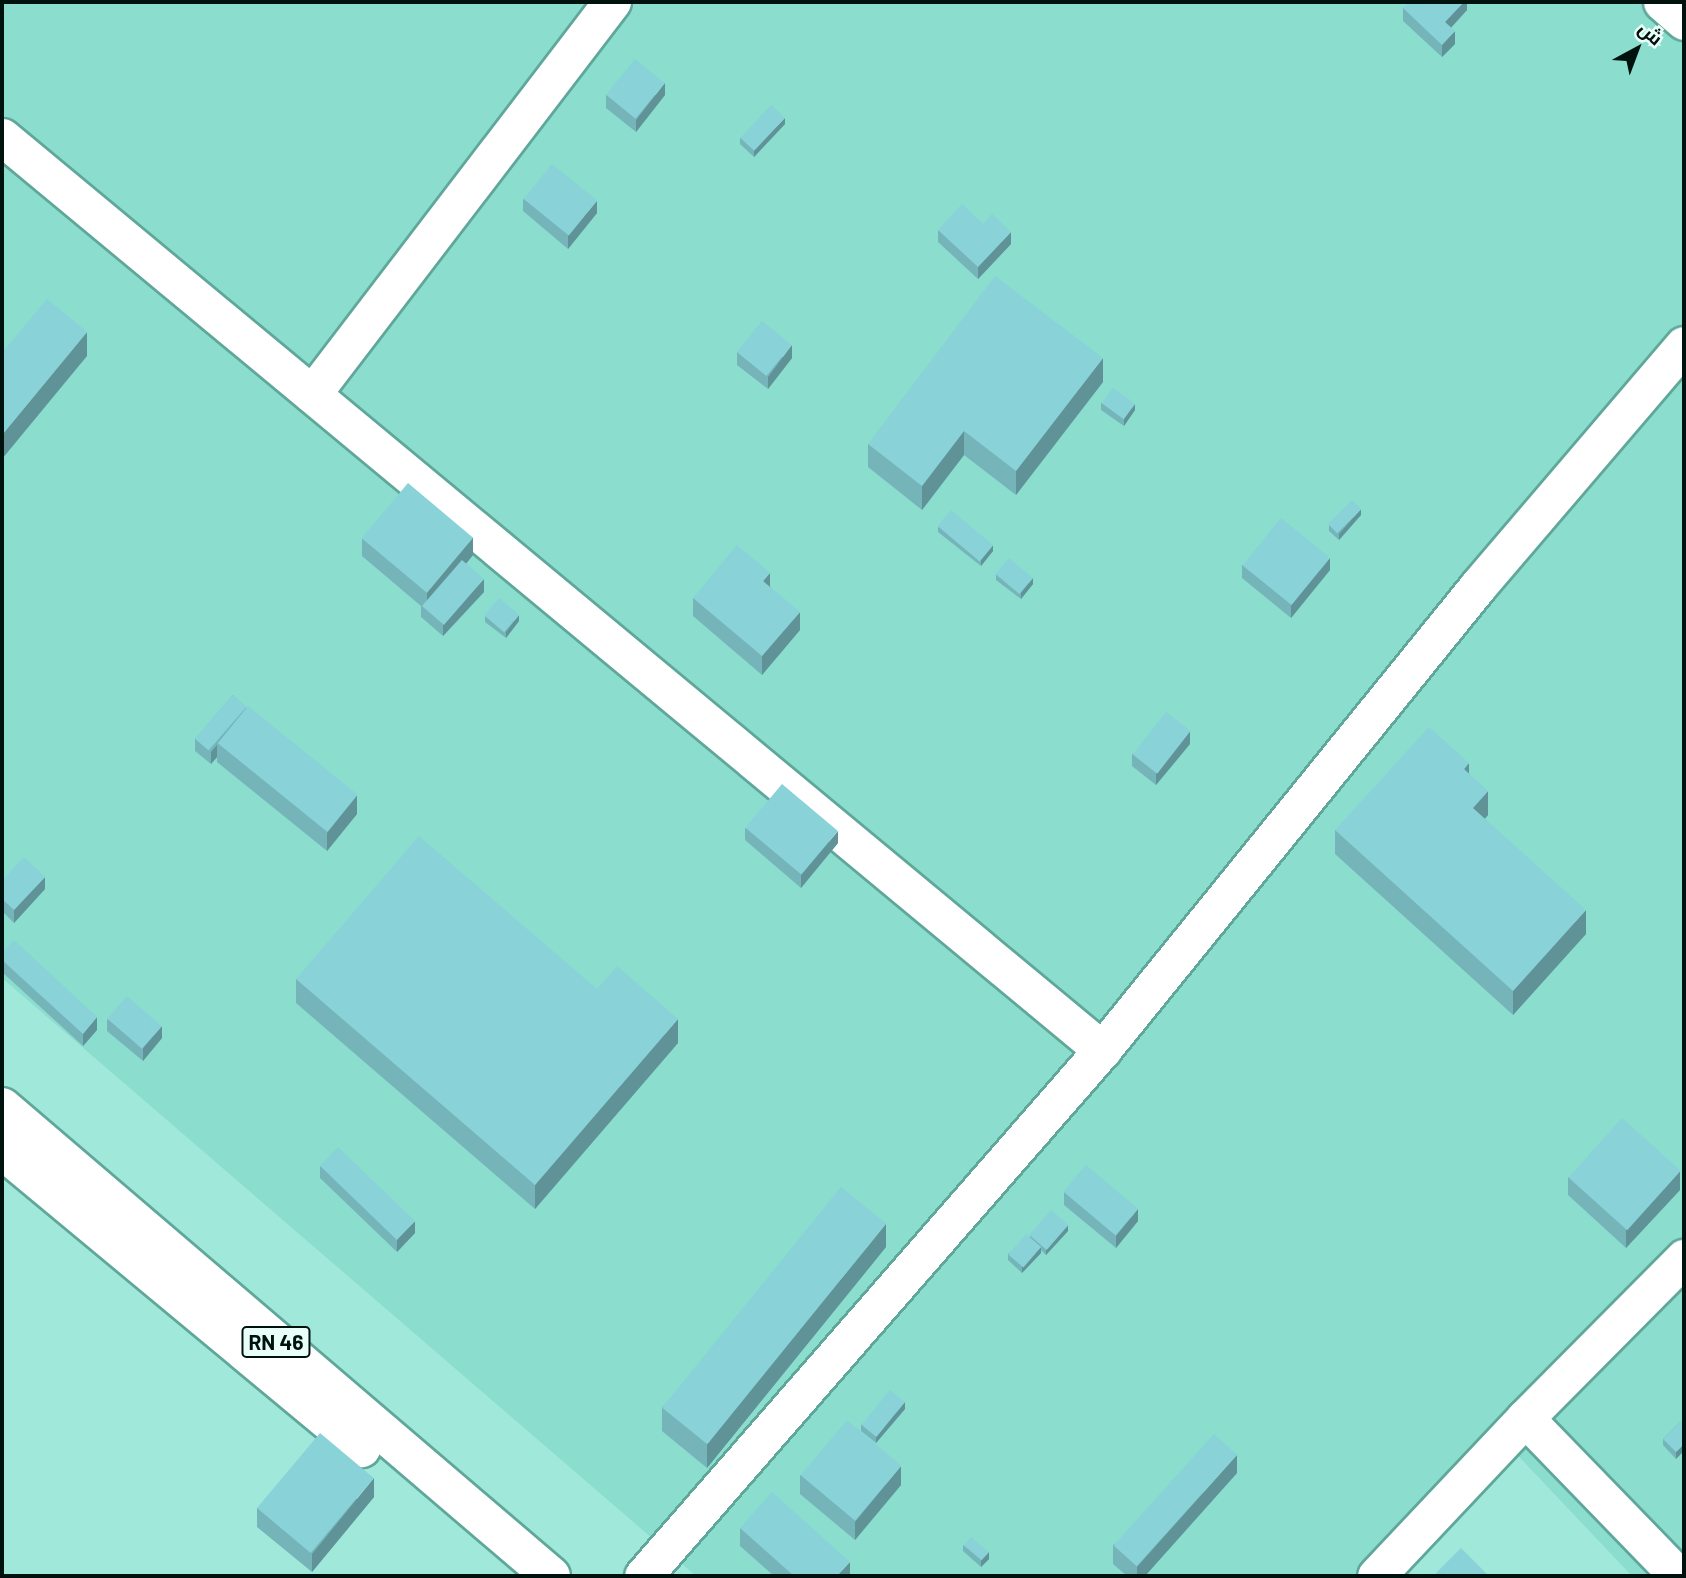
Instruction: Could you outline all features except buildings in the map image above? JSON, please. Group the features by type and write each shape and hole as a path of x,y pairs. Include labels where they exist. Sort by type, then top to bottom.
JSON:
{"main road":[{"name":"RN 46","path":"2,1107 551,1576"},
{"name":"RN 46","path":"2,1150 517,1576"}],"street":[{"path":"312,394 611,2"},
{"path":"1662,2 1684,21"},
{"path":"2,137 1102,1050"},
{"path":"643,1576 1102,1050 1478,586 1684,345"},
{"path":"1376,1576 1525,1418 1684,1258"},
{"path":"1525,1418 1678,1576"}],"shaded area":[{"path":"2,2 1684,2 1684,1576 1632,1576 1507,1444 1380,1576 696,1576 2,978"}]}
